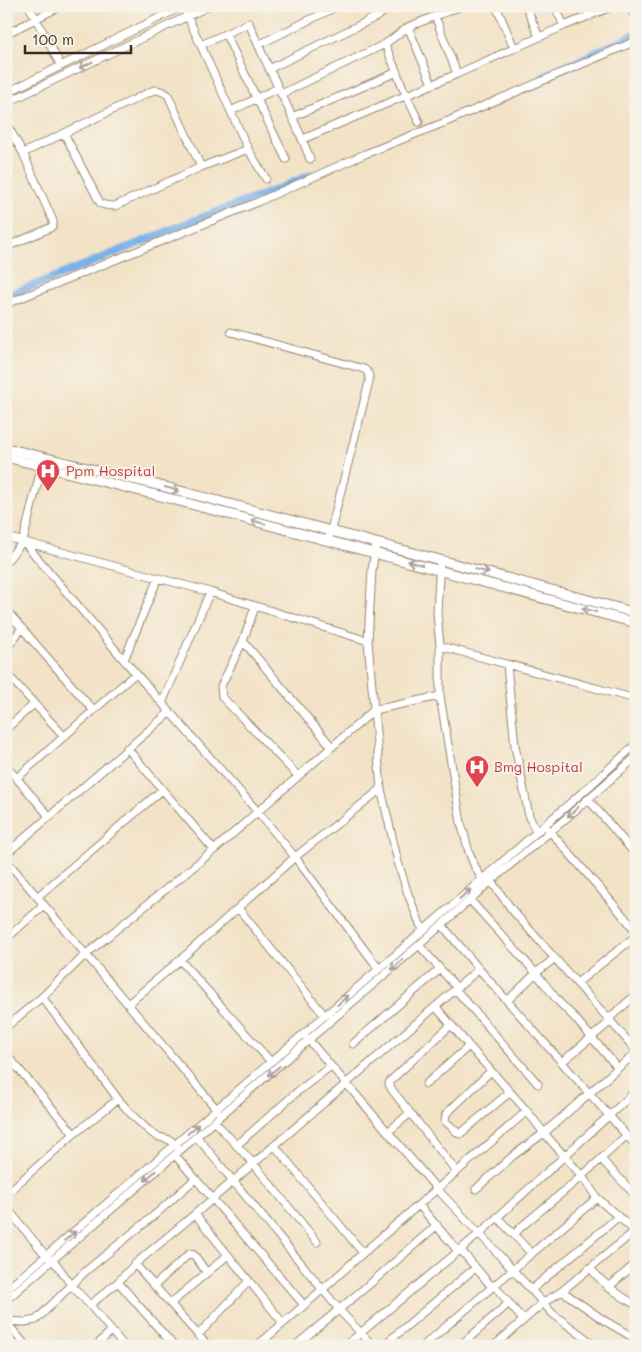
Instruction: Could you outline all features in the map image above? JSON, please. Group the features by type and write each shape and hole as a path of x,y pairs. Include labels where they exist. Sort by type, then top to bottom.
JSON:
{"main road":[{"path":"6,448 43,461 172,499 328,541 440,560 636,613"},
{"path":"6,456 43,461 169,488 330,531 439,570 636,623"}],"street":[{"path":"29,6 61,66"},
{"path":"6,34 61,6"},
{"path":"6,93 182,6 248,149 266,179"},
{"path":"6,103 208,6"},
{"path":"258,45 338,6"},
{"path":"269,69 376,17 392,6"},
{"path":"231,111 257,98 279,91 385,44 408,27 462,6"},
{"path":"496,6 514,48"},
{"path":"526,6 539,37"},
{"path":"555,6 564,26"},
{"path":"586,6 590,16"},
{"path":"303,139 613,6"},
{"path":"629,6 636,16"},
{"path":"435,16 457,74"},
{"path":"201,46 249,23 279,91 303,139 310,159"},
{"path":"408,27 432,84"},
{"path":"226,35 286,159"},
{"path":"6,304 253,204 365,154 636,42"},
{"path":"385,44 419,122"},
{"path":"292,117 396,72"},
{"path":"23,153 154,90 160,90 168,95 201,167"},
{"path":"6,123 23,153 52,218 53,225 6,247"},
{"path":"64,133 100,203 104,206 115,206 201,167 248,149"},
{"path":"231,332 364,369 369,375 369,382 328,541"},
{"path":"6,562 23,541 43,461"},
{"path":"6,537 210,592 368,641"},
{"path":"23,541 124,660 258,812 295,857 379,969"},
{"path":"376,548 372,570 368,641 381,789 398,862 408,894 424,930"},
{"path":"440,560 437,613 440,646 440,696 461,823 469,852 482,878"},
{"path":"124,660 158,578"},
{"path":"162,703 210,592"},
{"path":"256,607 243,641 221,686 222,697 298,776"},
{"path":"6,610 94,710"},
{"path":"6,649 22,628"},
{"path":"243,641 332,747"},
{"path":"440,646 636,699"},
{"path":"508,665 515,746 529,816 537,831"},
{"path":"6,673 64,736"},
{"path":"17,778 136,673"},
{"path":"6,1027 42,997 86,955 214,850 374,710 440,696"},
{"path":"6,729 34,704"},
{"path":"6,854 170,712"},
{"path":"177,1150 216,1109 635,747"},
{"path":"127,748 214,850"},
{"path":"6,1300 50,1258 309,1041 636,757"},
{"path":"6,766 50,817"},
{"path":"128,1004 295,857 381,789"},
{"path":"37,897 162,790"},
{"path":"588,799 636,855"},
{"path":"544,825 636,931"},
{"path":"6,860 222,1115"},
{"path":"476,1189 514,1155 544,1133 590,1094 636,1051 514,911 491,881"},
{"path":"470,900 618,1068"},
{"path":"6,938 44,905"},
{"path":"238,908 324,1016"},
{"path":"431,923 440,927 508,1000 636,1146"},
{"path":"577,983 636,936"},
{"path":"419,945 538,1084"},
{"path":"508,1000 555,958"},
{"path":"180,960 271,1062"},
{"path":"352,1044 440,969"},
{"path":"90,1305 118,1282 135,1264 479,969"},
{"path":"562,1062 592,1037 636,995"},
{"path":"42,997 118,1099 148,1130 156,1136 170,1140 195,1179 304,1305"},
{"path":"436,1007 582,1176 597,1198 635,1231 562,1291 543,1303 494,1346"},
{"path":"452,1025 390,1081 389,1084 456,1172"},
{"path":"303,1034 437,1189 553,1314 596,1346"},
{"path":"426,1084 469,1046"},
{"path":"6,1054 74,1134"},
{"path":"237,1145 297,1092 331,1066"},
{"path":"491,1071 446,1114 445,1121 460,1134 510,1092"},
{"path":"345,1346 479,1234 636,1091"},
{"path":"6,1194 74,1134 118,1099"},
{"path":"257,1346 527,1111"},
{"path":"388,1132 410,1113"},
{"path":"214,1121 253,1163 317,1242"},
{"path":"197,1136 338,1309 373,1346"},
{"path":"514,1235 626,1136"},
{"path":"274,1145 362,1253"},
{"path":"601,1159 636,1196"},
{"path":"6,1322 36,1320 87,1270 195,1179"},
{"path":"423,1346 597,1198"},
{"path":"419,1205 523,1320"},
{"path":"6,1207 124,1346"},
{"path":"195,1214 283,1323"},
{"path":"531,1290 618,1216"},
{"path":"497,1217 532,1254"},
{"path":"295,1346 437,1225"},
{"path":"154,1285 189,1254 194,1255 207,1273"},
{"path":"171,1304 228,1255"},
{"path":"6,1290 50,1258"},
{"path":"608,1288 636,1263"},
{"path":"135,1264 208,1346"},
{"path":"383,1346 475,1268"},
{"path":"590,1268 608,1288 636,1305"},
{"path":"198,1335 249,1281"},
{"path":"118,1282 174,1346"},
{"path":"562,1291 605,1321 636,1339"},
{"path":"460,1346 509,1303"},
{"path":"6,1322 26,1346"},
{"path":"96,1346 111,1331"}],"waterway":[{"path":"543,77 636,34"},
{"path":"6,296 311,175"}],"place":[{"name":"Ppm Hospital","path":"48,492"},
{"name":"Bmg Hospital","path":"477,788"}]}
